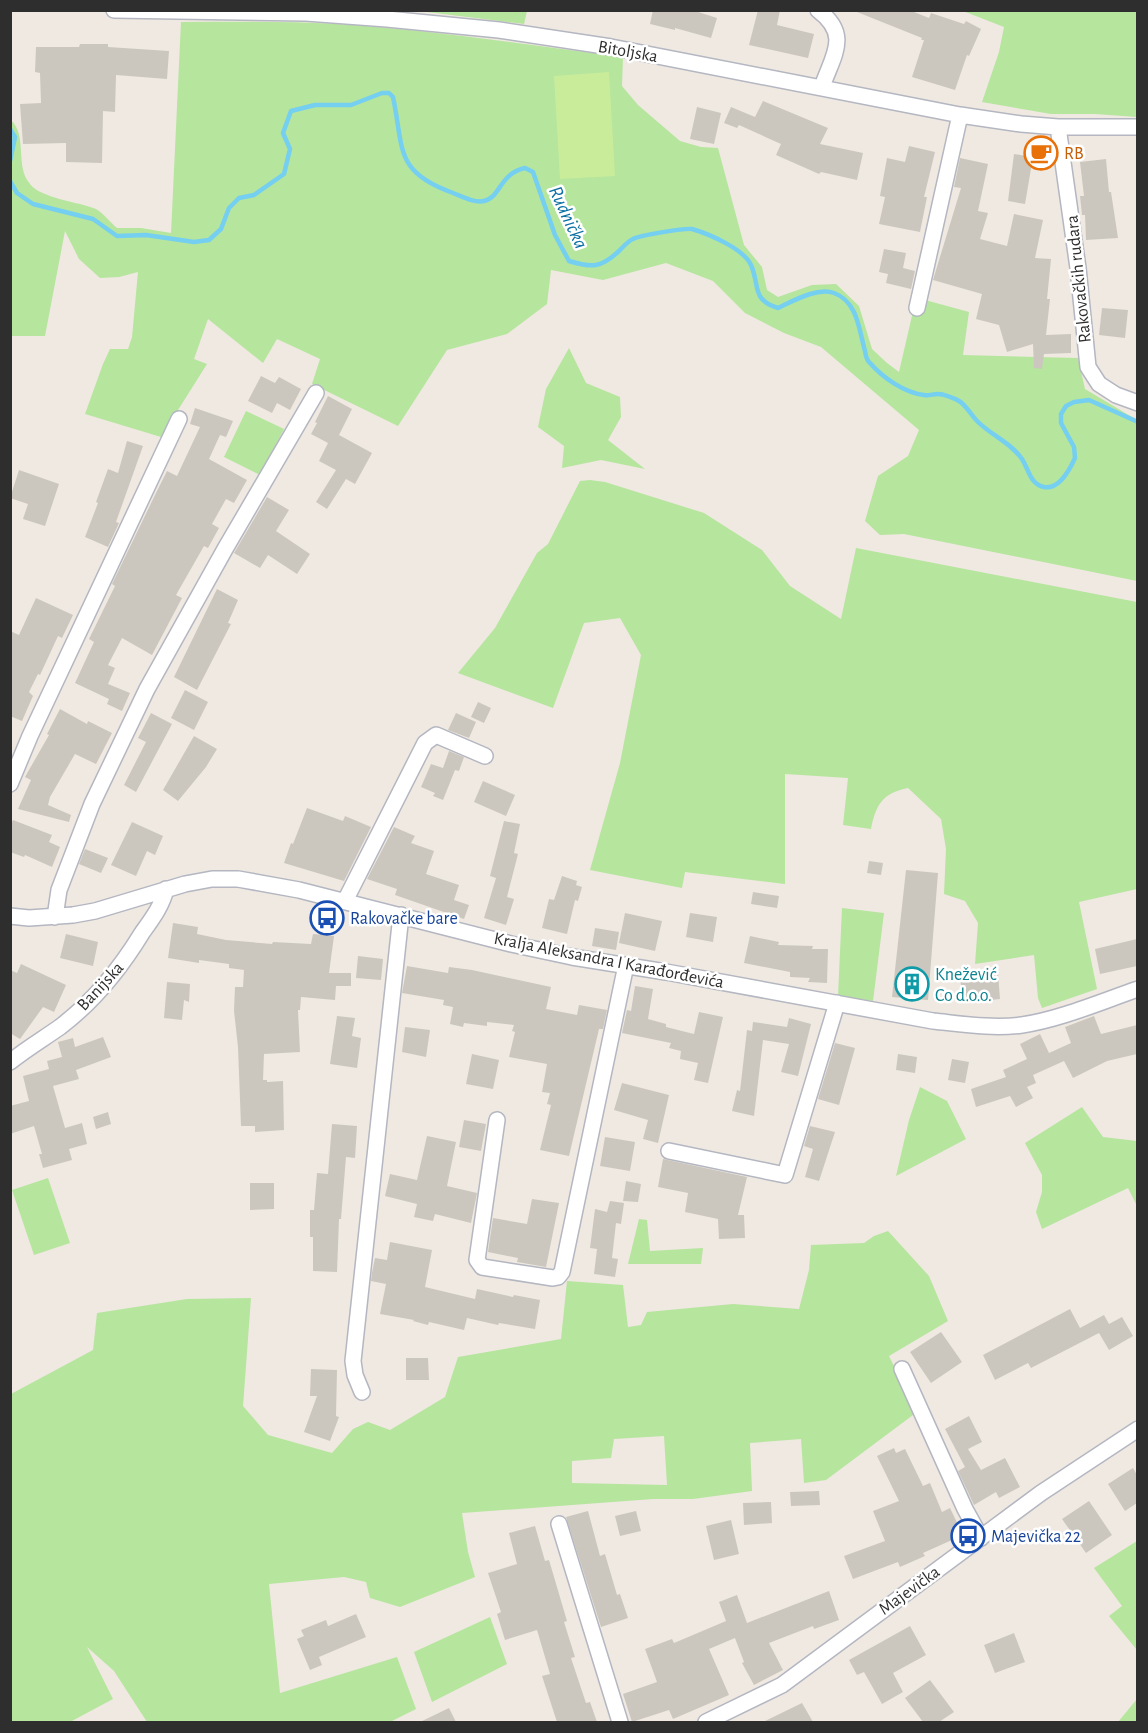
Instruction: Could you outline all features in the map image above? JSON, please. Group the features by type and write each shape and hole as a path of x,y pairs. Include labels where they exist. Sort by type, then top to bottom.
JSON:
{"street":[{"name":"Bitoljska","path":"114,10 306,13 488,29 611,47 960,115 1058,127 1137,127"},
{"path":"818,10 835,27 838,39 822,87"},
{"path":"917,308 960,115"},
{"name":"Rakovačkih rudara","path":"1058,127 1078,268 1088,367 1099,384 1116,395 1137,403"},
{"path":"55,917 59,890 92,804 147,689 316,393"},
{"path":"10,784 39,715 179,419"},
{"path":"345,902 425,742 436,735 485,756"},
{"name":"Kralja Aleksandra I Karađorđevića","path":"10,916 55,917 95,911 166,889 213,879 238,879 299,890 511,944 572,957 965,1025 1022,1025 1075,1011 1137,989"},
{"name":"Banijska","path":"10,1062 28,1047 60,1027 108,981 126,959 163,901 166,889"},
{"path":"362,1392 355,1375 353,1361 401,915"},
{"path":"497,1120 478,1264 482,1267 558,1277 562,1272 627,965"},
{"path":"669,1151 785,1175 837,1003"},
{"path":"902,1369 965,1509 981,1538"},
{"name":"Majevička","path":"706,1722 782,1685 1077,1467 1137,1428"},
{"path":"559,1524 620,1722"}],"green space":[{"path":"527,10 524,24 419,11"},
{"path":"963,11 1137,11 1137,117 1051,114 982,102 999,52 1004,27"},
{"path":"181,22 336,24 480,38 623,57 622,86 638,105 680,141 701,147 718,148 744,245 762,267 767,290 778,297 812,285 836,284 859,306 872,349 899,372 914,307 925,300 969,312 963,355 1078,358 1085,389 1137,420 1137,581 904,534 880,535 865,521 878,476 908,456 919,430 821,347 784,333 745,313 713,281 666,263 603,280 551,270 547,304 507,334 447,350 398,426 312,384 320,359 277,339 263,363 208,319 194,359 207,364 161,437 85,414 110,349 128,349 132,337 138,272 119,277 100,278 79,259 65,231 45,336 11,336 10,122 13,122 17,129 23,169 35,189 96,209 117,228 141,228 171,233"},
{"path":"609,72 615,176 560,179 554,76"},
{"path":"569,348 586,383 620,397 621,417 608,440 645,469 601,460 562,468 564,446 538,427 546,389"},
{"path":"246,411 284,429 260,475 224,457"},
{"path":"580,481 605,482 704,513 762,550 790,586 841,619 856,548 1137,602 1137,889 1079,902 1097,989 1042,1008 1038,998 1034,955 975,964 978,923 965,901 944,894 946,849 941,819 908,788 892,793 882,801 875,813 871,829 843,825 848,778 785,774 785,884 685,872 682,888 590,870 620,763 641,655 620,618 584,623 553,708 458,673 495,628 537,553 548,544"},
{"path":"842,908 884,913 873,1001 838,996"},
{"path":"920,1087 947,1101 966,1139 896,1176 909,1120"},
{"path":"1082,1107 1103,1137 1137,1141 1137,1206 1128,1188 1042,1229 1036,1212 1042,1192 1042,1175 1025,1143"},
{"path":"48,1178 70,1243 34,1255 12,1190"},
{"path":"639,1219 647,1220 650,1251 703,1248 701,1264 628,1264"},
{"path":"888,1231 929,1276 948,1321 889,1356 917,1412 826,1480 804,1483 801,1439 750,1443 752,1491 693,1499 653,1499 462,1513 468,1552 475,1577 400,1607 370,1598 366,1582 344,1577 269,1584 280,1693 397,1657 416,1709 390,1722 147,1722 114,1671 87,1647 113,1699 70,1722 11,1722 11,1394 93,1350 97,1313 187,1299 251,1298 243,1406 268,1435 332,1453 353,1429 368,1422 390,1430 445,1397 458,1357 561,1339 567,1281 623,1285 628,1327 641,1325 647,1312 733,1304 799,1309 809,1270 811,1245 864,1243","holes":["664,1436 667,1485 572,1483 572,1461 611,1458 614,1439"]},
{"path":"1137,1541 1137,1650 1109,1616 1122,1606 1094,1568"},
{"path":"490,1617 507,1664 432,1702 414,1652"},
{"path":"1137,1699 1137,1722 1118,1722"}],"building":[{"path":"653,10 692,10 717,18 711,38 650,24"},
{"path":"758,10 780,10 777,25 814,34 808,58 749,45"},
{"path":"852,10 909,10 929,18 931,13 964,24 966,21 981,29 969,56 967,55 955,90 912,77 924,40 921,40 922,38"},
{"path":"80,44 108,44 108,47 169,51 167,79 116,75 115,112 103,111 102,163 66,162 66,143 23,144 20,104 41,103 40,73 35,72 36,47 79,47"},
{"path":"763,101 828,128 820,144 863,153 857,180 821,172 819,174 776,155 781,144 739,125 737,128 724,123 731,107 755,117"},
{"path":"697,107 721,113 714,144 690,139"},
{"path":"909,146 935,152 924,197 927,197 920,232 879,224 885,197 880,196 887,158 905,162"},
{"path":"1014,154 1033,157 1025,204 1008,201"},
{"path":"960,158 988,164 978,211 988,213 980,239 1007,246 1014,214 1043,220 1035,258 1051,259 1046,335 1071,334 1071,353 1044,354 1042,369 1034,368 1033,344 1007,352 999,325 976,319 982,294 933,280 961,188 954,187"},
{"path":"1106,159 1109,192 1111,192 1118,238 1086,240 1085,215 1082,215 1080,196 1084,196 1080,162"},
{"path":"884,249 906,253 903,268 915,271 911,289 886,283 888,274 879,272"},
{"path":"1102,308 1128,310 1125,338 1099,335"},
{"path":"261,376 275,383 279,377 301,389 290,410 277,403 272,413 248,401"},
{"path":"328,396 352,409 339,435 372,453 355,484 346,479 327,509 316,502 336,470 319,461 328,443 311,434"},
{"path":"195,408 233,421 226,437 220,435 209,459 247,480 234,503 226,499 212,524 219,528 208,548 204,546 176,595 182,598 152,655 122,638 108,665 115,668 108,684 130,693 122,711 107,704 109,699 75,683 94,642 89,639 115,586 112,584 155,495 167,471 177,476 200,427 190,424"},
{"path":"127,441 143,446 116,522 119,523 108,547 85,537 108,469 118,473"},
{"path":"19,470 59,484 45,526 23,519 28,504 10,498"},
{"path":"267,497 289,510 276,531 310,554 297,574 268,555 260,568 234,553"},
{"path":"217,589 238,600 228,623 231,624 197,690 174,677"},
{"path":"36,598 73,615 62,638 58,636 40,675 38,674 29,692 33,696 22,721 10,716 10,631 19,635"},
{"path":"185,690 208,702 194,730 171,718"},
{"path":"478,702 491,708 484,723 471,717"},
{"path":"60,709 87,724 88,721 112,733 96,764 75,754 50,797 48,805 71,815 69,822 18,809 31,780 25,777 49,735 47,734"},
{"path":"151,713 172,724 136,792 124,785 146,742 138,738"},
{"path":"456,713 476,722 469,738 448,730"},
{"path":"194,736 217,749 206,767 178,801 163,790"},
{"path":"449,751 464,757 459,771 455,770 443,800 433,796 435,793 421,787 431,764 443,768"},
{"path":"483,781 515,795 506,816 474,802"},
{"path":"307,808 343,821 345,816 371,827 344,881 284,863"},
{"path":"13,820 52,835 49,842 60,847 52,867 25,855 24,857 10,852 10,826"},
{"path":"504,821 520,824 514,853 518,854 507,897 514,899 506,925 484,918 496,878 490,876"},
{"path":"132,822 163,836 155,855 147,851 136,876 111,865"},
{"path":"394,827 415,836 411,843 434,851 426,874 459,885 454,900 469,905 464,919 395,895 397,889 367,879"},
{"path":"85,849 108,858 101,873 79,864"},
{"path":"869,861 883,863 881,875 867,873"},
{"path":"906,870 938,873 928,1000 892,997"},
{"path":"562,876 577,881 576,885 582,887 578,901 575,900 567,934 542,928 549,899 554,900"},
{"path":"753,892 779,896 777,908 751,904"},
{"path":"625,913 662,921 655,951 619,943"},
{"path":"690,913 717,917 713,942 686,937"},
{"path":"173,923 198,927 197,934 226,940 272,944 273,942 311,944 313,934 334,936 329,973 351,973 351,986 336,986 335,1000 301,997 300,1010 298,1010 300,1052 264,1054 263,1080 283,1081 284,1130 255,1132 255,1126 241,1126 238,1047 234,1011 235,987 243,987 244,970 229,968 229,964 199,960 199,963 168,958"},
{"path":"595,928 619,932 616,950 592,946"},
{"path":"66,934 98,942 93,966 60,958"},
{"path":"750,936 779,942 778,945 828,949 827,983 808,982 810,978 790,977 790,972 744,963"},
{"path":"1137,939 1137,966 1100,974 1095,949"},
{"path":"358,956 383,959 381,980 356,978"},
{"path":"21,964 66,985 54,1012 43,1007 20,1039 10,1033 10,970 17,973"},
{"path":"407,966 448,973 449,967 472,970 551,987 546,1009 577,1015 579,1005 607,1010 603,1029 599,1029 569,1156 540,1150 551,1105 547,1104 550,1093 542,1092 547,1064 509,1057 515,1032 512,1031 514,1025 487,1022 487,1026 464,1023 463,1027 450,1024 453,1007 443,1005 444,1000 402,993"},
{"path":"998,973 1000,999 963,1003 960,977"},
{"path":"167,982 190,984 189,1002 184,1000 182,1020 164,1018"},
{"path":"635,986 653,989 648,1019 666,1024 666,1027 694,1034 699,1012 723,1017 708,1083 694,1080 698,1063 680,1059 681,1051 669,1048 671,1043 622,1033 627,1010 631,1011"},
{"path":"337,1016 355,1018 352,1036 361,1038 357,1068 330,1064"},
{"path":"1094,1016 1101,1034 1137,1025 1137,1054 1107,1061 1073,1078 1064,1061 1033,1075 1036,1083 1027,1087 1033,1098 1016,1107 1010,1096 976,1107 971,1089 1006,1077 1003,1070 1027,1059 1020,1044 1040,1034 1049,1053 1071,1043 1065,1027"},
{"path":"789,1018 811,1024 798,1076 781,1072 789,1044 763,1040 754,1116 732,1111 737,1090 740,1091 747,1030 752,1031 753,1022 787,1027"},
{"path":"405,1027 430,1030 426,1057 402,1052"},
{"path":"103,1037 111,1057 76,1070 79,1079 53,1086 65,1128 82,1123 87,1144 69,1149 72,1160 43,1168 39,1154 42,1154 34,1126 10,1134 10,1106 29,1101 23,1076 49,1069 47,1061 62,1057 58,1042 73,1038 75,1047"},
{"path":"835,1043 855,1048 839,1105 818,1099"},
{"path":"472,1054 499,1060 493,1089 466,1084"},
{"path":"898,1054 917,1057 915,1073 896,1070"},
{"path":"952,1059 969,1062 965,1083 948,1080"},
{"path":"622,1083 669,1095 658,1143 643,1139 648,1120 614,1110"},
{"path":"108,1112 111,1124 96,1129 93,1117"},
{"path":"464,1120 486,1124 481,1151 459,1147"},
{"path":"332,1124 357,1126 355,1158 346,1157 341,1219 339,1219 337,1272 313,1271 310,1210 314,1210 317,1173 328,1174"},
{"path":"810,1126 835,1132 819,1181 805,1177 813,1149 804,1146"},
{"path":"427,1136 456,1142 447,1186 477,1193 471,1223 435,1214 433,1221 414,1217 417,1204 385,1196 390,1174 417,1180"},
{"path":"605,1137 635,1142 630,1171 600,1166"},
{"path":"663,1159 747,1177 738,1215 744,1215 745,1238 719,1239 718,1219 685,1212 688,1193 658,1187"},
{"path":"626,1181 641,1184 638,1202 623,1201"},
{"path":"250,1183 274,1183 274,1209 250,1210"},
{"path":"532,1199 559,1203 546,1267 517,1262 518,1258 488,1252 493,1218 527,1224"},
{"path":"610,1201 624,1203 621,1224 616,1223 612,1258 618,1259 615,1277 594,1274 597,1249 590,1248 595,1209 607,1212"},
{"path":"390,1242 432,1250 425,1287 475,1299 477,1289 540,1300 535,1329 499,1323 498,1325 467,1318 464,1330 429,1322 428,1325 380,1314 386,1284 371,1281 372,1273 375,1258 387,1260"},
{"path":"1070,1309 1080,1328 1104,1315 1109,1324 1122,1317 1133,1336 1109,1350 1099,1333 1031,1368 1028,1363 995,1380 983,1355"},
{"path":"941,1332 962,1362 931,1383 910,1352"},
{"path":"406,1358 428,1358 429,1380 406,1380"},
{"path":"311,1369 337,1370 336,1416 339,1417 330,1441 304,1432 317,1396 310,1396"},
{"path":"969,1416 982,1442 968,1449 981,1470 1005,1458 1020,1487 999,1498 996,1492 974,1505 958,1471 965,1467 945,1429"},
{"path":"894,1448 896,1453 905,1449 923,1486 930,1483 942,1512 950,1508 963,1535 923,1553 925,1556 900,1567 898,1562 853,1579 844,1556 885,1541 873,1511 899,1501 877,1456"},
{"path":"1133,1468 1137,1475 1137,1503 1125,1511 1108,1484"},
{"path":"819,1491 820,1505 791,1506 790,1492"},
{"path":"1089,1501 1112,1535 1086,1553 1062,1519"},
{"path":"771,1502 772,1523 744,1525 743,1503"},
{"path":"588,1511 600,1556 605,1554 617,1595 620,1594 628,1618 601,1627 566,1517"},
{"path":"636,1511 641,1531 620,1536 615,1516"},
{"path":"731,1520 739,1554 714,1560 706,1526"},
{"path":"535,1526 545,1561 549,1560 567,1621 564,1622 575,1657 571,1658 586,1703 590,1702 597,1722 557,1722 542,1676 550,1674 537,1630 505,1640 497,1614 501,1612 488,1573 517,1564 509,1533"},
{"path":"829,1591 839,1620 814,1629 813,1626 769,1643 783,1670 754,1685 742,1663 744,1662 735,1638 709,1649 729,1695 673,1719 669,1710 632,1722 623,1694 657,1682 645,1649 672,1639 674,1643 726,1621 719,1602 737,1595 747,1623"},
{"path":"356,1614 366,1637 319,1657 322,1665 310,1670 297,1639 304,1636 301,1630 326,1620 328,1626"},
{"path":"910,1626 926,1655 893,1673 903,1692 882,1704 864,1672 857,1675 849,1660"},
{"path":"1014,1633 1025,1662 995,1673 984,1645"},
{"path":"930,1680 954,1712 939,1722 923,1722 905,1698"},
{"path":"802,1703 813,1722 763,1722"},
{"path":"449,1708 456,1722 420,1722"}],"waterway":[{"name":"Rudnička","path":"10,181 17,193 33,204 93,219 117,236 146,235 194,242 209,240 221,229 229,208 239,198 254,195 284,174 290,149 283,133 291,111 315,105 351,105 382,93 389,93 393,97 405,157 420,176 434,185 468,199 484,201 494,195 510,175 525,168 533,172 555,235 569,261 596,265 613,257 629,241 637,237 692,229 707,234 741,253 751,265 760,296 769,305 778,308 820,292 834,293 842,297 853,310 867,359 875,369 909,391 917,394 943,395 962,403 975,419 1017,453 1033,480 1039,485 1049,487 1059,482 1075,458 1074,447 1061,423 1061,414 1066,406 1074,402 1089,400 1138,422"},
{"name":"Rudnička","path":"10,129 15,137 10,161"}],"place":[{"name":"RB","path":"1041,153"},
{"name":"Rakovačke bare","path":"327,918"},
{"name":"Knežević Co d.o.o.","path":"912,984"},
{"name":"Majevička 22","path":"968,1536"}]}
